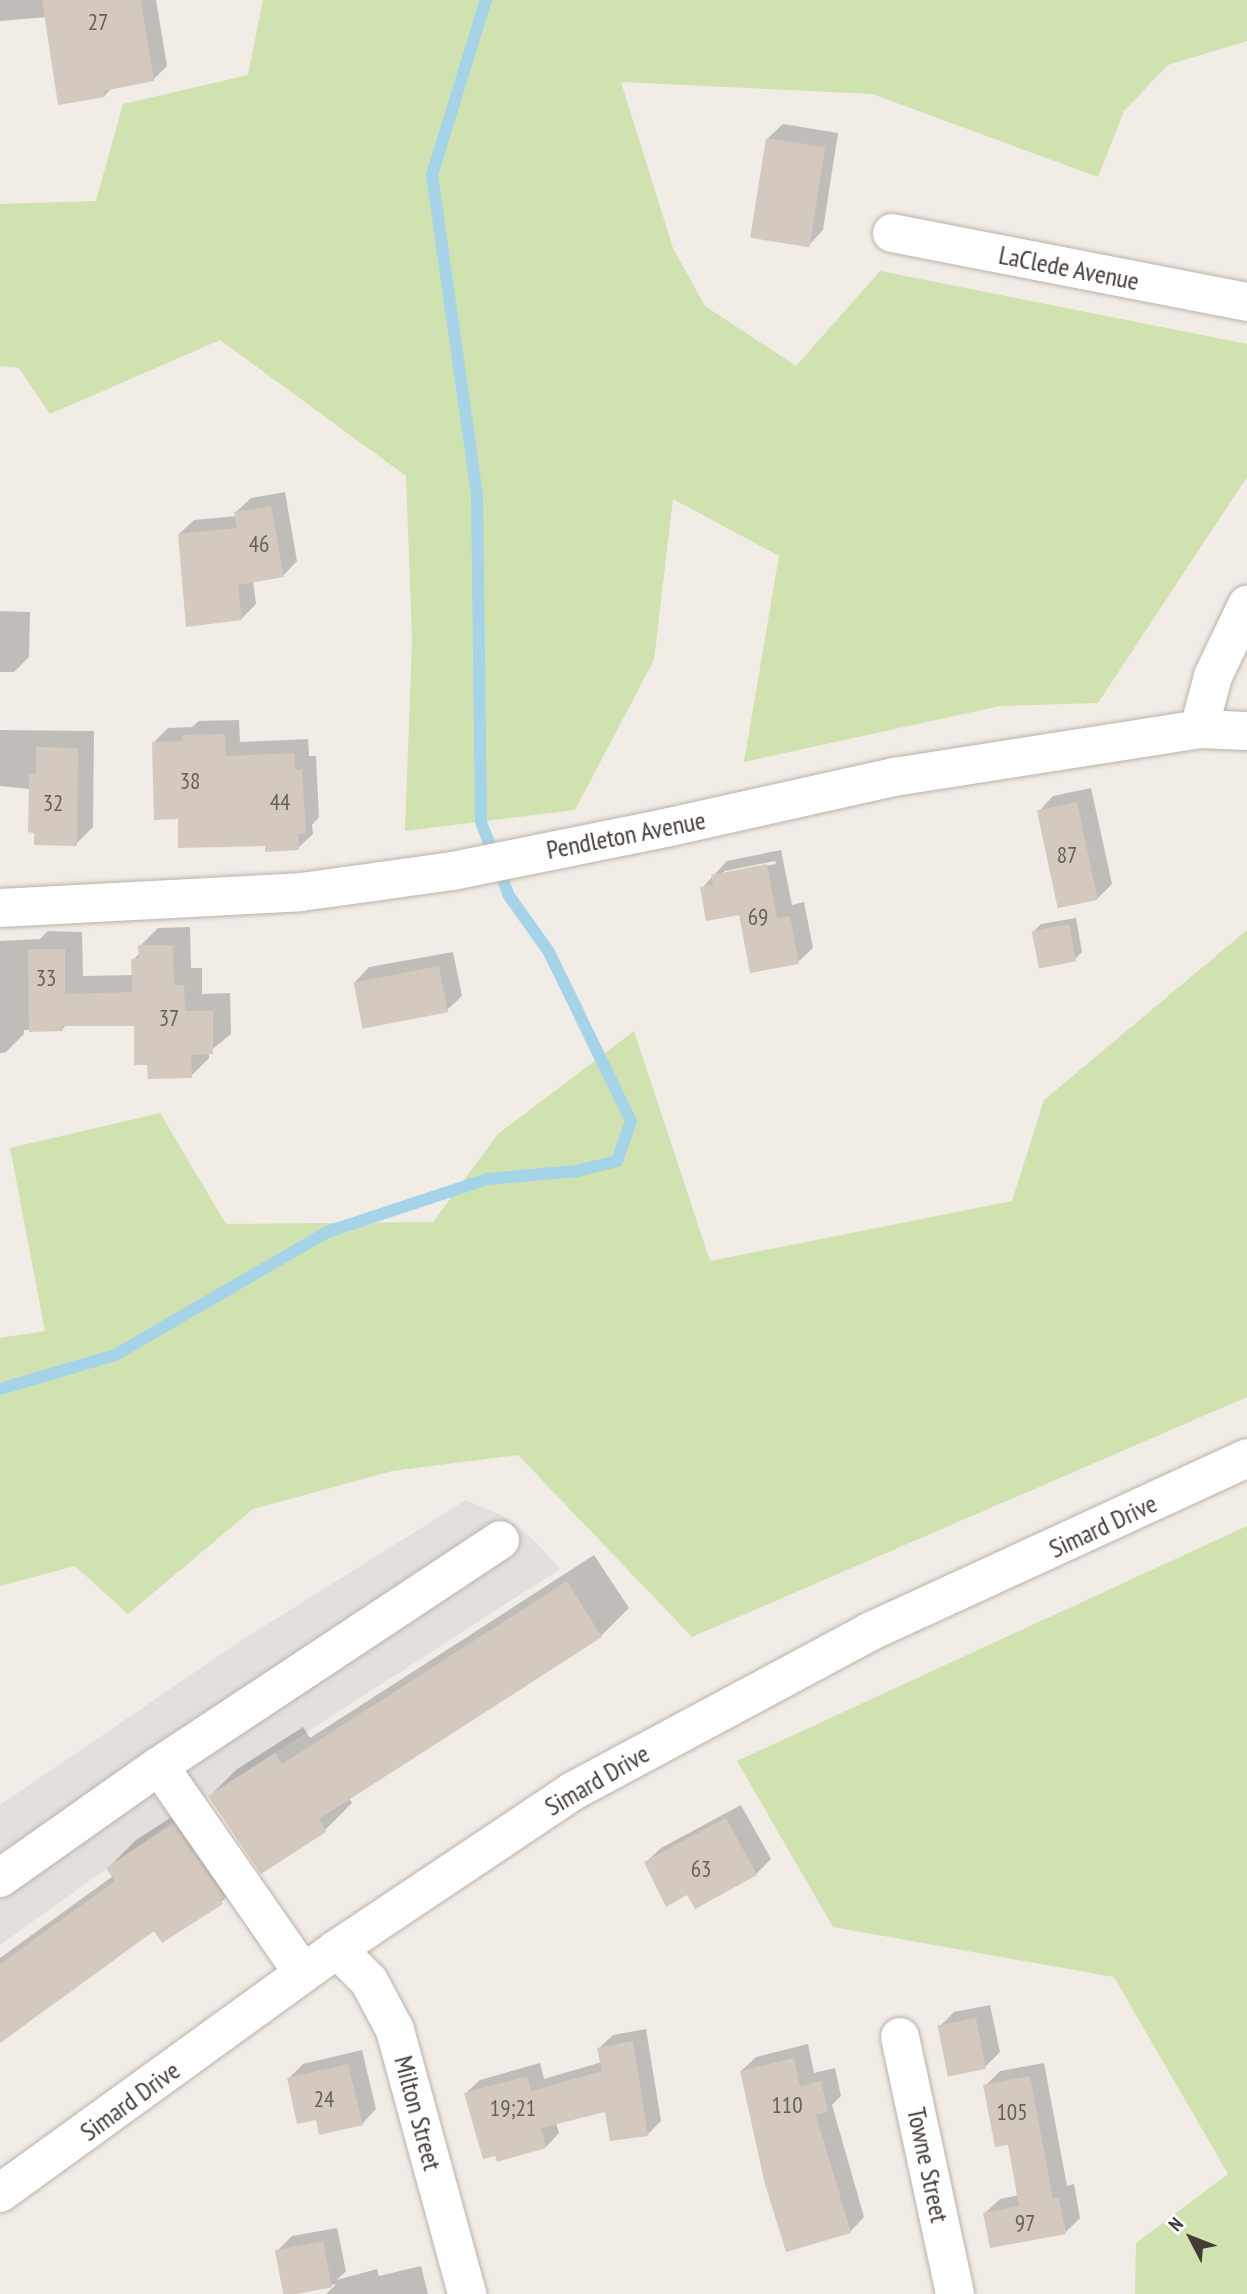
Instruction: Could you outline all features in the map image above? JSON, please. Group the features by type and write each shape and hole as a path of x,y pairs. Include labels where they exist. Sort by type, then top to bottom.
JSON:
{"street":[{"name":"LaClede Avenue","path":"891,233 1247,302"},
{"path":"1199,729 1213,676 1247,605"},
{"name":"Pendleton Avenue","path":"0,908 301,892 452,871 670,827 894,777 1199,729 1247,732"},
{"name":"Simard Drive","path":"0,2193 337,1949 573,1791 869,1632 1247,1458"},
{"path":"0,1878 159,1766 500,1540"},
{"path":"159,1766 303,1973"},
{"name":"Milton Street","path":"337,1949 369,1981 395,2030 467,2294"},
{"name":"Towne Street","path":"900,2037 956,2294"}],"green space":[{"path":"263,0 1247,0 1247,41 1168,65 1124,111 1098,177 872,94 621,82 673,248 705,306 796,366 880,271 1247,344 1247,477 1098,703 1000,706 744,762 779,556 673,499 654,660 575,810 405,831 412,640 406,476 220,340 50,414 19,368 0,366 0,204 96,201 123,104 248,75"},
{"path":"1247,930 1247,1397 692,1637 518,1455 392,1471 253,1509 128,1614 75,1566 0,1586 0,1338 45,1331 10,1148 160,1113 226,1224 433,1222 498,1134 634,1031 710,1261 1012,1201 1044,1100"},
{"path":"1247,1526 1247,2294 1135,2294 1136,2243 1228,2174 1114,1977 833,1927 737,1761"}],"shaded area":[{"path":"466,1500 505,1517 537,1543 560,1569 208,1796 0,1945 0,1805 242,1640"}],"building":[{"path":"42,0 141,0 154,81 103,91 105,97 58,105"},
{"path":"766,138 825,147 809,247 750,238"},
{"path":"271,506 284,577 238,585 242,620 186,627 178,534 237,528 234,512"},
{"path":"225,734 226,756 294,753 295,770 302,770 306,833 298,834 299,850 265,852 265,846 178,848 178,819 154,820 152,742 182,741 182,735"},
{"path":"36,747 78,748 77,846 34,845 34,833 28,832 29,774 36,774"},
{"path":"1077,802 1098,900 1058,908 1037,811"},
{"path":"767,864 777,918 790,916 799,964 750,973 739,915 706,921 700,887 713,885 711,875"},
{"path":"1069,924 1076,961 1039,969 1032,931"},
{"path":"138,945 173,945 174,985 184,985 185,1011 213,1011 213,1054 191,1055 192,1078 148,1079 147,1065 134,1065 134,1026 62,1026 63,1031 29,1032 28,949 65,949 65,994 132,992 131,959 139,959"},
{"path":"439,966 448,1012 363,1029 354,983"},
{"path":"567,1581 602,1637 319,1819 326,1832 261,1874 208,1796 275,1753 282,1764"},
{"path":"726,1818 757,1875 695,1909 687,1895 666,1907 644,1862"},
{"path":"173,1824 224,1897 220,1900 223,1904 162,1943 154,1931 0,2043 0,1964 115,1881 106,1868"},
{"path":"976,2018 986,2069 948,2076 938,2025"},
{"path":"633,2041 648,2136 610,2141 605,2112 541,2128 546,2148 497,2162 495,2156 483,2159 464,2093 527,2076 531,2091 602,2071 597,2048"},
{"path":"794,2058 800,2086 821,2081 828,2112 816,2115 851,2233 786,2252 765,2184 740,2071"},
{"path":"348,2064 363,2125 319,2135 316,2120 297,2124 287,2078"},
{"path":"1030,2076 1053,2199 1059,2198 1066,2234 990,2248 983,2213 1019,2206 1008,2145 995,2147 983,2085"},
{"path":"323,2241 332,2287 283,2294 275,2250"}],"waterway":[{"path":"0,1389 115,1355 327,1232 487,1179 577,1171 617,1161 631,1121 549,952 509,896 481,822 477,495 432,175 486,0"}]}
